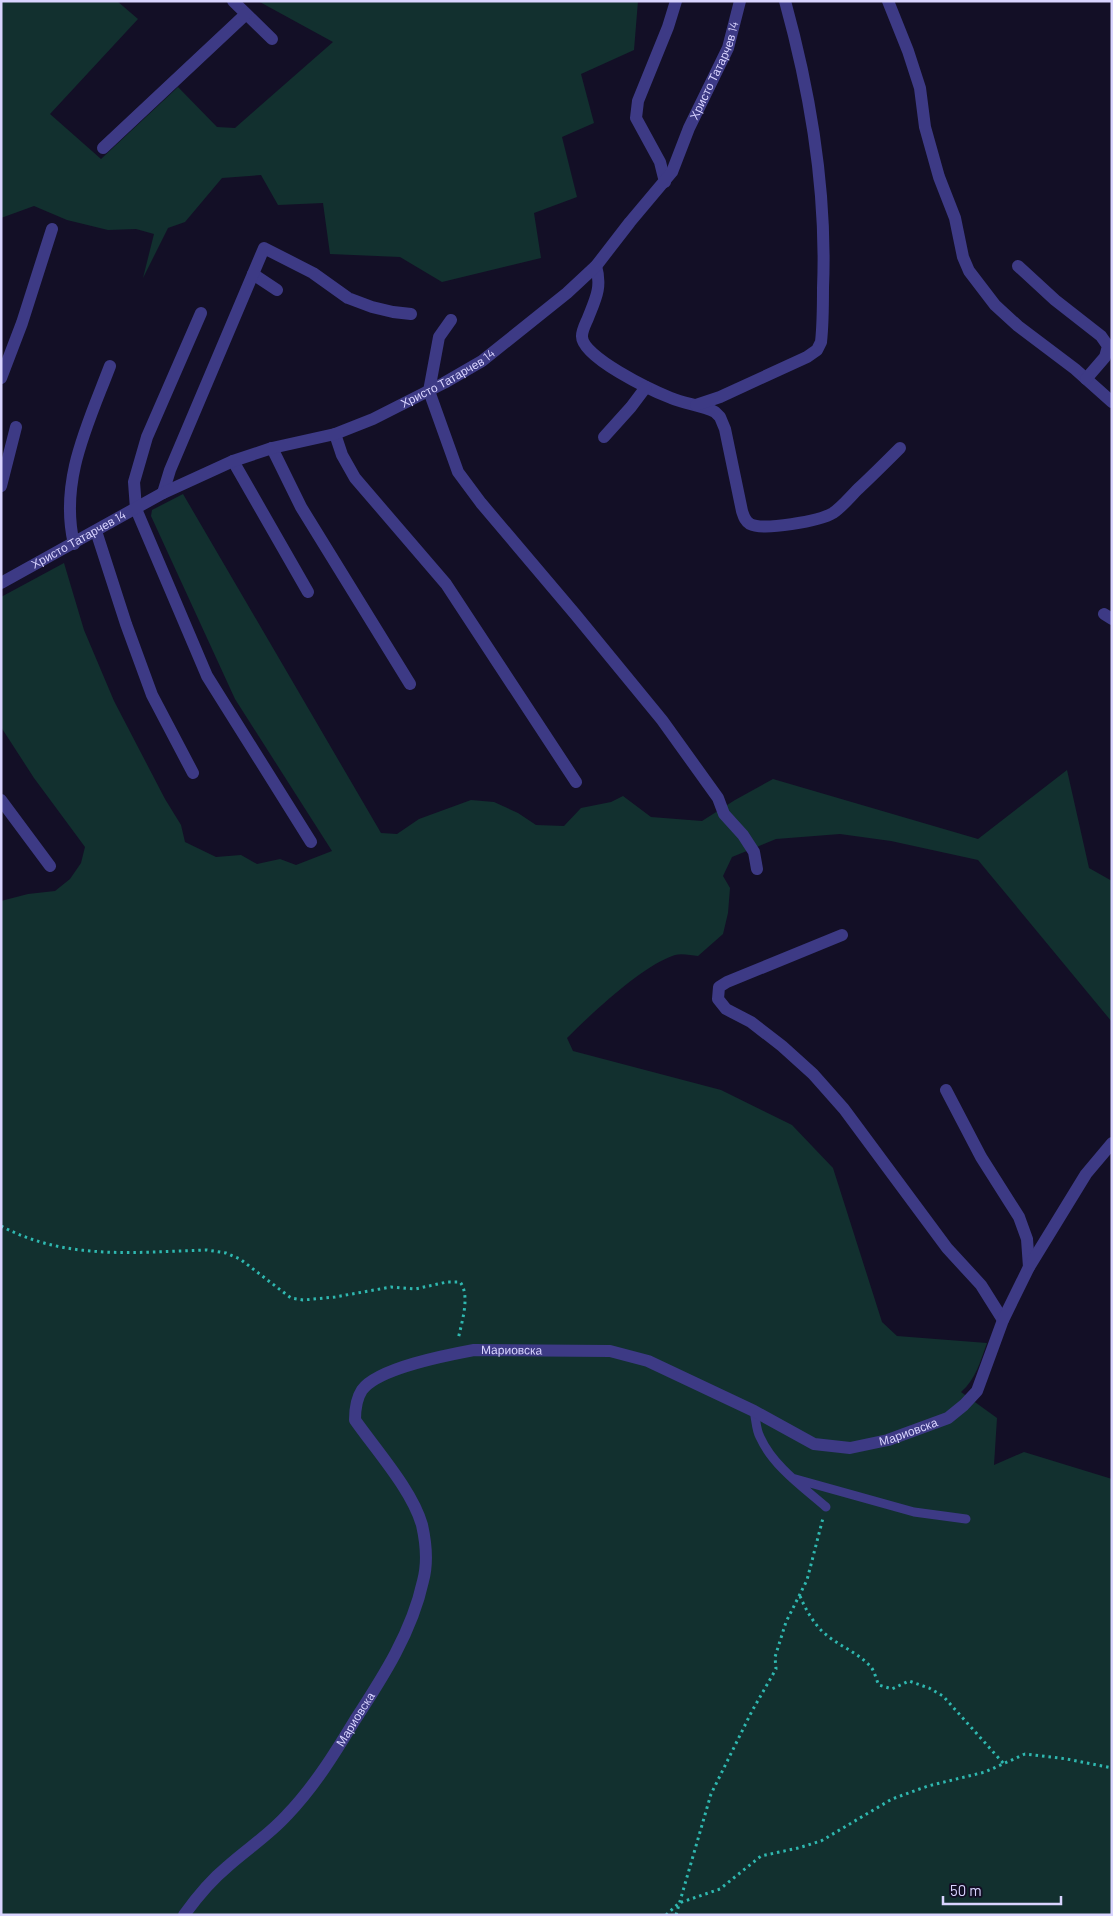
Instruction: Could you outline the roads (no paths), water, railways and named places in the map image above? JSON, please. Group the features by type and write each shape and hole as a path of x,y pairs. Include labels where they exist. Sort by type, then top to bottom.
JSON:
{"street":[{"path":"233,1 272,39"},
{"path":"665,182 660,162 636,118 636,109 668,27 676,1"},
{"name":"Христо Татарчев 14","path":"1,583 163,493 233,461 272,448 335,434 373,419 429,391 482,361 567,293 596,266 630,222 665,182 672,172 689,128 728,48 740,1"},
{"path":"693,406 720,397 807,357 817,350 821,342 824,254 820,183 813,121 802,65 785,1"},
{"path":"888,1 908,51 920,88 925,126 939,177 955,218 963,257 969,271 995,305 1112,402"},
{"path":"103,148 246,14"},
{"path":"1,378 52,230"},
{"path":"163,493 170,470 264,248 313,273 348,298 372,307 411,314"},
{"path":"596,266 600,282 599,290 582,334 582,340 592,353 646,386 693,406 715,412 722,422 745,520 755,526 772,526 828,515 841,506 900,448"},
{"path":"1018,266 1055,300 1101,336 1108,346 1105,357 1086,379"},
{"path":"253,274 277,290"},
{"path":"201,313 147,437 134,482 136,509 207,676 311,842"},
{"path":"451,320 439,337 429,391 452,458 462,478 480,503 576,614 662,720 718,798 724,814 743,835 754,852 757,869"},
{"path":"74,544 69,520 71,476 83,436 110,366"},
{"path":"604,437 636,401 646,386"},
{"path":"1,486 16,427"},
{"path":"335,434 342,455 355,478 446,584 576,782"},
{"path":"272,448 301,506 410,684"},
{"path":"233,461 308,592"},
{"path":"96,530 126,624 152,695 193,773"},
{"path":"1,800 50,866"},
{"path":"842,935 727,982 717,990 718,999 726,1009 751,1022 782,1046 813,1074 844,1109 947,1248 991,1298 1003,1320"},
{"path":"946,1090 981,1157 1019,1217 1027,1239 1029,1267"},
{"name":"Мариовска","path":"184,1915 202,1891 225,1868 271,1832 289,1813 329,1762 371,1696 399,1646 413,1615 424,1580 426,1566 425,1542 421,1523 414,1506 400,1483 355,1420 357,1399 363,1389 397,1369 456,1353 480,1350 610,1351 648,1360 754,1411 814,1444 826,1447 850,1448 888,1440 948,1418 964,1405 976,1391 1003,1320 1029,1267 1086,1174 1112,1142"}],"lane":[{"path":"754,1411 759,1436 770,1453 792,1478 826,1507"},
{"path":"792,1478 914,1512 966,1519"}]}
